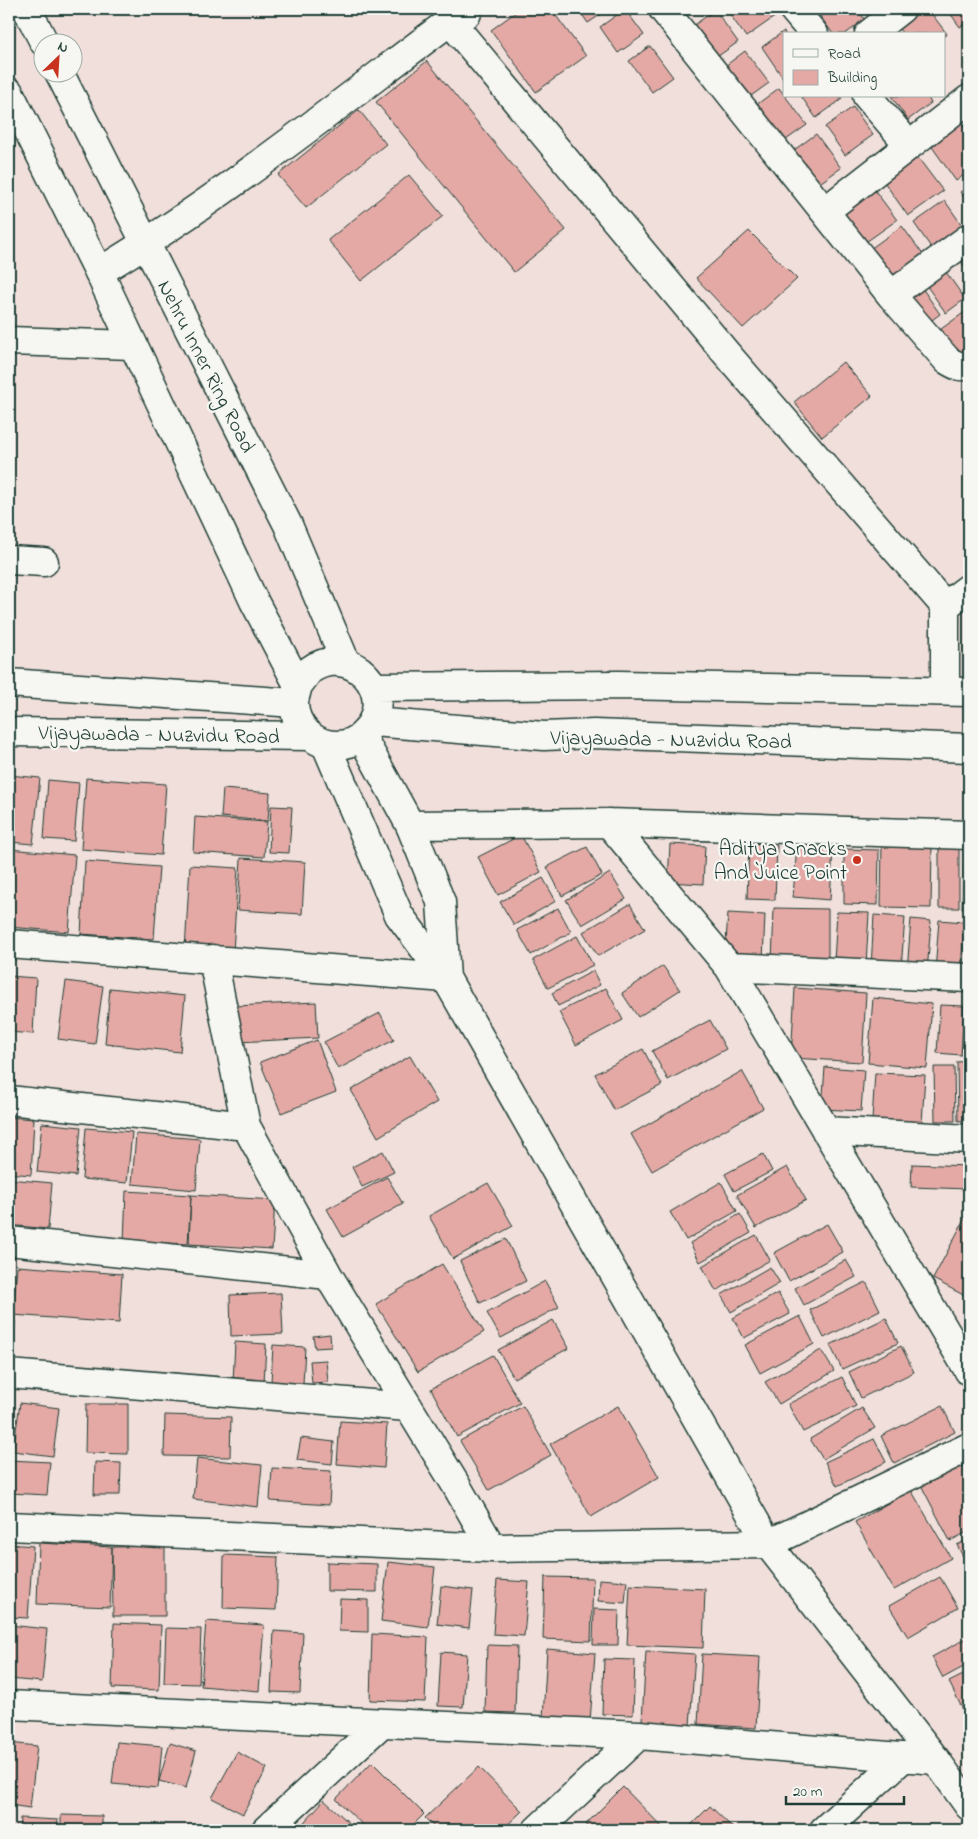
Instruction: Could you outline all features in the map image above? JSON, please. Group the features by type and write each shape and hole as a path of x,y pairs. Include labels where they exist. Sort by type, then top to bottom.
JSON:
{"street":[{"path":"27,9 39,32"},
{"path":"99,272 145,245 231,186 457,15 478,9"},
{"path":"663,9 891,295 947,360 955,365 964,367 969,365"},
{"path":"792,9 812,32"},
{"path":"872,32 901,9"},
{"path":"374,687 619,685 957,691 945,606 726,353 457,15"},
{"name":"Nehru Inner Ring Road","path":"64,82 288,525 346,663"},
{"path":"9,92 99,272 254,601 296,694 298,722 318,740 398,915 446,978 768,1544 936,1760 969,1806"},
{"path":"869,98 909,144"},
{"path":"824,211 969,99"},
{"path":"891,295 969,238"},
{"path":"9,341 132,345"},
{"path":"9,560 44,562"},
{"path":"945,606 969,588"},
{"path":"296,694 310,671 327,663 346,663 362,672 374,687 378,705 367,730 345,745 318,740"},
{"name":"Vijayawada - Nuzvidu Road","path":"9,684 296,694"},
{"path":"367,730 410,825 440,902 446,978"},
{"name":"Vijayawada - Nuzvidu Road","path":"367,730 544,736 594,734 969,748"},
{"name":"Vijayawada - Nuzvidu Road","path":"9,732 318,740"},
{"path":"410,825 609,823 969,835"},
{"path":"609,823 729,967 969,1371"},
{"path":"9,944 446,978"},
{"path":"213,959 246,1126 328,1274 492,1548"},
{"path":"729,967 969,978"},
{"path":"9,1100 246,1126"},
{"path":"826,1131 969,1139"},
{"path":"9,1241 328,1274"},
{"path":"9,1374 408,1407"},
{"path":"9,1526 492,1548 768,1544 969,1447"},
{"path":"9,1706 640,1735 936,1760"},
{"path":"266,1830 382,1723"},
{"path":"537,1830 640,1735"},
{"path":"824,1830 904,1757"}],"building":[{"path":"520,9 551,9 586,56 536,92 491,30"},
{"path":"578,9 609,9 588,23"},
{"path":"625,9 644,35 618,53 600,27"},
{"path":"672,9 693,9 679,19"},
{"path":"726,9 771,9 776,16 746,37"},
{"path":"824,9 857,9 865,20 848,32 832,32 818,13"},
{"path":"910,9 928,9 945,32 901,32 893,21"},
{"path":"947,9 969,9 969,21 960,27"},
{"path":"715,10 738,42 714,59 690,28"},
{"path":"784,31 783,78 762,47"},
{"path":"650,46 673,77 652,92 629,61"},
{"path":"745,51 769,83 744,101 721,69"},
{"path":"427,61 566,230 514,272 376,102"},
{"path":"779,88 783,93 783,98 787,98 807,125 779,145 752,108"},
{"path":"802,98 841,98 842,99 816,118"},
{"path":"892,98 928,98 931,103 908,120"},
{"path":"853,107 873,135 845,155 825,127"},
{"path":"359,110 386,144 306,208 278,175"},
{"path":"961,122 969,133 969,171 956,181 930,144"},
{"path":"816,134 841,168 814,187 790,153"},
{"path":"916,155 943,191 908,216 882,179"},
{"path":"409,175 443,216 361,281 328,240"},
{"path":"870,184 897,220 863,244 836,208"},
{"path":"969,186 969,205 960,192"},
{"path":"945,201 966,231 935,253 914,223"},
{"path":"902,226 927,260 894,283 870,249"},
{"path":"749,231 797,279 743,328 696,278"},
{"path":"969,248 969,273 958,257"},
{"path":"10,256 13,300 9,300"},
{"path":"946,272 965,299 946,313 926,285"},
{"path":"922,288 940,314 925,325 906,298"},
{"path":"969,309 969,352 962,357 941,329"},
{"path":"843,362 872,396 822,437 794,402"},
{"path":"9,775 40,778 33,844 9,842"},
{"path":"86,778 166,784 161,855 81,849"},
{"path":"48,780 79,783 74,841 44,839"},
{"path":"223,789 270,793 268,821 221,817"},
{"path":"271,806 292,807 289,853 269,852"},
{"path":"195,817 267,822 264,857 193,852"},
{"path":"521,835 541,872 498,895 478,857"},
{"path":"882,840 932,842 931,908 881,907"},
{"path":"749,843 777,845 775,900 747,899"},
{"path":"670,844 705,846 703,884 668,882"},
{"path":"797,845 833,848 830,900 793,897"},
{"path":"939,846 959,846 959,908 939,908"},
{"path":"965,846 969,846 969,909 962,908"},
{"path":"587,847 602,875 562,896 547,867"},
{"path":"9,849 75,855 69,932 9,927"},
{"path":"844,849 879,850 878,905 844,904"},
{"path":"241,858 305,862 302,914 238,910"},
{"path":"85,861 159,867 154,939 81,934"},
{"path":"190,865 238,868 233,953 185,950"},
{"path":"610,873 626,899 582,925 566,900"},
{"path":"543,878 556,901 514,925 500,902"},
{"path":"630,904 645,929 598,956 583,932"},
{"path":"558,908 571,932 531,955 517,930"},
{"path":"774,908 828,909 828,964 772,962"},
{"path":"837,912 869,913 866,964 834,962"},
{"path":"728,913 765,915 763,960 725,957"},
{"path":"874,915 905,917 901,969 871,967"},
{"path":"911,919 931,921 927,973 907,971"},
{"path":"939,920 964,922 961,973 935,971"},
{"path":"577,936 593,965 548,988 533,960"},
{"path":"663,966 680,990 638,1017 622,993"},
{"path":"593,971 600,985 558,1006 552,993"},
{"path":"9,976 36,978 33,1034 9,1032"},
{"path":"66,981 103,986 95,1044 58,1039"},
{"path":"110,988 185,996 180,1052 105,1044"},
{"path":"606,988 623,1020 576,1045 559,1012"},
{"path":"795,988 866,993 862,1062 791,1058"},
{"path":"873,998 932,1004 927,1068 868,1063"},
{"path":"316,1002 318,1038 237,1042 235,1006"},
{"path":"969,1004 969,1048 967,1048"},
{"path":"940,1005 964,1006 961,1055 937,1053"},
{"path":"380,1013 394,1040 338,1069 324,1042"},
{"path":"710,1020 726,1049 668,1080 652,1051"},
{"path":"317,1040 336,1092 281,1113 260,1062"},
{"path":"643,1049 662,1085 614,1110 595,1074"},
{"path":"410,1056 437,1102 378,1137 351,1090"},
{"path":"969,1061 969,1120 958,1121 957,1062"},
{"path":"825,1067 864,1070 861,1111 822,1109"},
{"path":"934,1067 954,1067 955,1121 935,1121"},
{"path":"742,1071 763,1108 652,1171 631,1134"},
{"path":"875,1073 925,1075 922,1123 872,1120"},
{"path":"9,1117 34,1119 31,1175 9,1173"},
{"path":"42,1123 81,1127 76,1176 37,1172"},
{"path":"86,1128 132,1132 127,1183 82,1179"},
{"path":"136,1134 200,1139 196,1190 132,1184"},
{"path":"383,1151 394,1172 362,1187 352,1167"},
{"path":"763,1154 772,1171 734,1191 725,1174"},
{"path":"912,1164 969,1166 969,1189 911,1187"},
{"path":"787,1167 806,1200 756,1228 737,1195"},
{"path":"387,1177 403,1204 343,1237 327,1209"},
{"path":"9,1179 52,1183 48,1229 9,1225"},
{"path":"721,1182 737,1211 686,1240 670,1212"},
{"path":"488,1183 513,1226 453,1259 429,1216"},
{"path":"126,1191 191,1195 188,1244 124,1241"},
{"path":"191,1195 275,1200 272,1249 189,1244"},
{"path":"740,1214 751,1233 700,1262 690,1243"},
{"path":"967,1214 969,1215 969,1298 933,1279"},
{"path":"827,1224 843,1252 789,1281 774,1253"},
{"path":"756,1235 770,1260 716,1291 702,1266"},
{"path":"506,1239 526,1281 480,1303 460,1261"},
{"path":"846,1260 856,1277 804,1305 795,1288"},
{"path":"442,1264 484,1332 418,1372 376,1304"},
{"path":"17,1266 122,1274 119,1323 13,1315"},
{"path":"770,1267 780,1283 731,1312 721,1295"},
{"path":"9,1268 11,1268 9,1299"},
{"path":"545,1281 559,1307 501,1338 487,1313"},
{"path":"866,1282 880,1310 824,1338 810,1310"},
{"path":"281,1293 283,1334 231,1336 230,1295"},
{"path":"778,1293 790,1314 744,1338 733,1318"},
{"path":"800,1316 814,1344 760,1373 745,1345"},
{"path":"886,1318 898,1343 842,1369 830,1345"},
{"path":"9,1320 15,1321 13,1363 9,1363"},
{"path":"553,1320 569,1348 514,1378 498,1350"},
{"path":"330,1334 331,1347 315,1348 313,1336"},
{"path":"235,1342 266,1344 264,1383 233,1382"},
{"path":"273,1345 305,1347 303,1384 271,1382"},
{"path":"901,1346 914,1372 861,1398 849,1372"},
{"path":"821,1350 834,1371 779,1404 765,1382"},
{"path":"493,1355 520,1403 457,1437 431,1389"},
{"path":"326,1360 328,1382 312,1383 310,1361"},
{"path":"842,1377 856,1406 803,1432 788,1404"},
{"path":"20,1403 59,1408 53,1456 13,1451"},
{"path":"86,1404 128,1404 128,1454 85,1453"},
{"path":"523,1406 551,1455 489,1490 460,1441"},
{"path":"618,1406 659,1477 591,1517 550,1444"},
{"path":"942,1406 955,1432 894,1463 881,1436"},
{"path":"862,1408 875,1428 823,1459 810,1439"},
{"path":"165,1415 231,1417 230,1457 164,1456"},
{"path":"340,1421 387,1424 384,1468 337,1464"},
{"path":"301,1438 334,1442 332,1464 297,1460"},
{"path":"874,1439 886,1462 837,1486 825,1462"},
{"path":"969,1457 969,1531 950,1541 920,1483"},
{"path":"197,1458 262,1465 258,1507 193,1499"},
{"path":"9,1460 50,1462 47,1495 9,1493"},
{"path":"95,1462 121,1463 120,1495 94,1495"},
{"path":"272,1468 331,1471 329,1505 270,1501"},
{"path":"911,1490 951,1558 894,1590 855,1522"},
{"path":"969,1539 969,1568 957,1545"},
{"path":"39,1543 112,1547 110,1607 37,1604"},
{"path":"9,1544 33,1546 28,1618 9,1617"},
{"path":"165,1546 165,1616 113,1616 112,1547"},
{"path":"224,1555 278,1557 276,1610 223,1608"},
{"path":"327,1562 377,1564 377,1592 327,1591"},
{"path":"388,1562 435,1567 428,1627 381,1621"},
{"path":"545,1577 593,1578 591,1641 543,1639"},
{"path":"940,1577 958,1608 908,1637 889,1606"},
{"path":"599,1579 627,1581 625,1603 598,1601"},
{"path":"497,1580 529,1582 524,1636 493,1634"},
{"path":"630,1585 705,1589 703,1648 627,1645"},
{"path":"441,1586 473,1590 469,1628 437,1624"},
{"path":"340,1599 368,1600 368,1632 339,1631"},
{"path":"594,1609 619,1610 618,1645 593,1645"},
{"path":"206,1621 264,1625 259,1691 201,1686"},
{"path":"114,1623 161,1625 159,1690 112,1688"},
{"path":"9,1625 47,1629 42,1682 9,1679"},
{"path":"166,1628 201,1629 199,1684 164,1683"},
{"path":"274,1631 303,1633 300,1693 271,1692"},
{"path":"372,1634 428,1637 425,1702 370,1700"},
{"path":"969,1637 969,1664 943,1678 932,1657"},
{"path":"487,1645 517,1646 515,1713 485,1712"},
{"path":"547,1649 595,1653 590,1722 543,1718"},
{"path":"646,1651 695,1654 690,1725 642,1721"},
{"path":"441,1652 467,1654 463,1707 438,1706"},
{"path":"702,1654 760,1657 756,1728 698,1724"},
{"path":"604,1659 635,1660 633,1715 602,1714"},
{"path":"969,1672 969,1709 964,1712 949,1682"},
{"path":"117,1742 162,1746 158,1788 112,1784"},
{"path":"9,1743 37,1746 30,1808 9,1805"},
{"path":"170,1743 196,1751 186,1788 159,1781"},
{"path":"237,1752 267,1768 243,1814 212,1798"},
{"path":"372,1762 424,1814 408,1830 368,1830 336,1799"},
{"path":"479,1767 522,1811 502,1830 437,1830 425,1818"},
{"path":"623,1787 665,1830 592,1830 586,1824"},
{"path":"324,1800 357,1830 297,1830"},
{"path":"710,1806 735,1830 686,1830"},
{"path":"61,1815 102,1816 102,1830 61,1830"},
{"path":"20,1818 58,1820 57,1830 19,1830"}],"place":[{"name":"Aditya Snacks And Juice Point","path":"857,860"}]}
